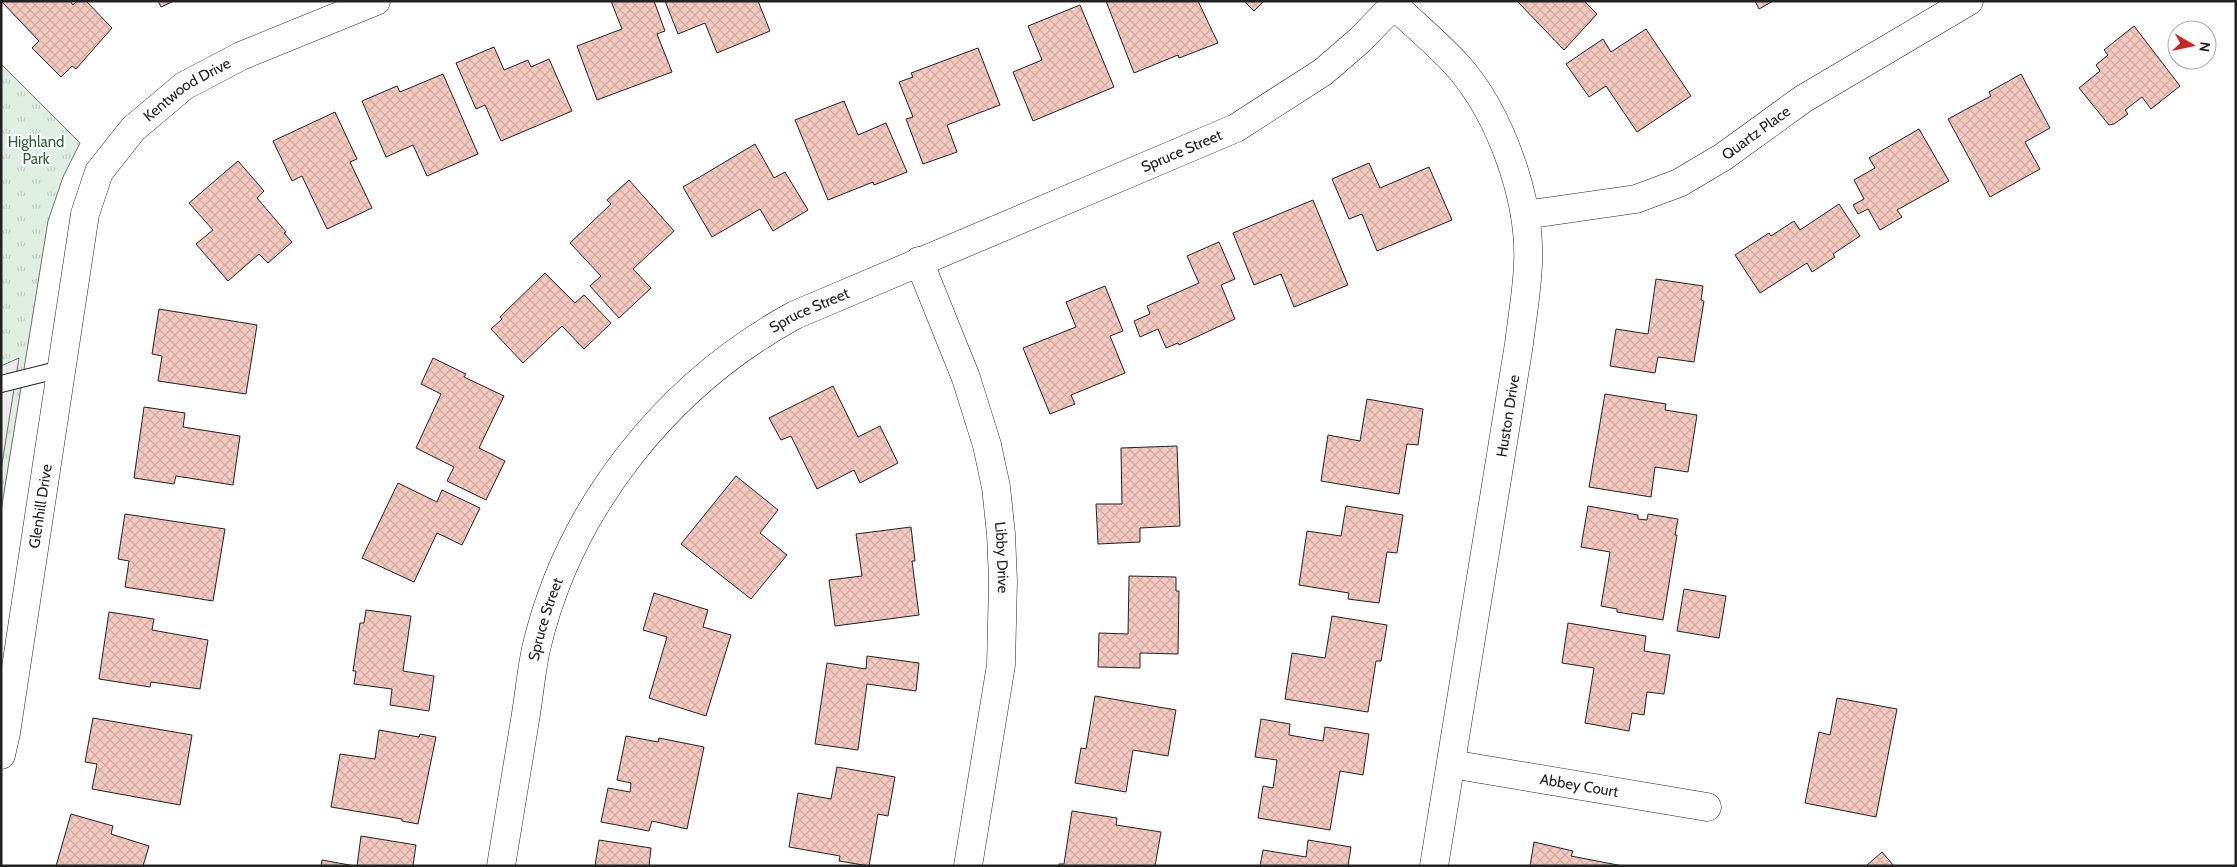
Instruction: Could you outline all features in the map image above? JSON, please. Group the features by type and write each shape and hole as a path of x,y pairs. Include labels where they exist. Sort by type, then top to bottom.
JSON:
{"street":[{"name":"Kentwood Drive","path":"79,257 84,214 99,172 133,129 184,86 241,56 376,1"},
{"name":"Quartz Place","path":"1524,215 1636,199 1679,183 1723,157 1803,99 1969,1"},
{"name":"Huston Drive","path":"1396,3 1459,67 1488,112 1505,144 1517,179 1524,215 1528,264 1519,344 1434,866"},
{"name":"Spruce Street","path":"501,866 536,649 550,603 586,522 606,488 634,450 669,408 710,372 759,334 794,314 1236,128 1323,72 1396,3"},
{"name":"Glenhill Drive","path":"1,755 79,257"},
{"name":"Libby Drive","path":"918,261 966,378 987,445 996,487 1001,534 1003,580 1000,665 968,866"},
{"name":"Abbey Court","path":"1451,764 1707,807"}],"lane":[{"path":"1,384 61,369"}],"green space":[{"name":"Highland Park","path":"1,64 80,143 63,177 48,221 1,511"}],"shaded area":[{"path":"19,358 1,470 1,366"}],"building":[{"path":"1,1 70,1 73,5 77,1 86,1 112,28 76,69 72,66 61,77 32,48 39,41"},
{"path":"158,1 174,1 161,7"},
{"path":"611,1 654,1 665,31 657,34 672,72 597,100 577,46 622,29"},
{"path":"665,1 758,1 770,31 717,53 705,23 678,34"},
{"path":"1106,1 1198,1 1218,43 1179,58 1178,55 1134,73"},
{"path":"1244,1 1264,1 1254,11"},
{"path":"1517,1 1584,1 1597,14 1564,50"},
{"path":"1755,1 1773,1 1759,9"},
{"path":"1080,5 1114,87 1033,121 1013,72 1042,60 1028,26"},
{"path":"2134,26 2180,86 2151,109 2142,97 2125,110 2128,114 2114,124 2109,125 2079,88 2100,71 2096,65 2108,55 2104,50"},
{"path":"1646,29 1691,96 1637,132 1606,86 1589,97 1566,64 1603,39 1611,52"},
{"path":"494,47 504,70 528,60 531,67 549,59 572,111 501,141 485,105 476,109 456,63"},
{"path":"978,48 1000,105 947,125 957,152 923,164 906,119 913,117 899,82 913,77 911,73"},
{"path":"443,74 478,154 427,176 413,145 386,157 362,101 397,86 400,92"},
{"path":"2021,74 2050,128 2025,142 2040,169 1990,197 1948,119 1991,96 1989,92"},
{"path":"844,101 858,135 886,123 907,172 874,185 873,182 828,200 795,120"},
{"path":"335,112 357,159 350,162 372,208 327,229 302,176 292,181 273,141"},
{"path":"1919,129 1949,181 1897,210 1902,217 1880,230 1868,209 1858,214 1853,205 1864,199 1854,180 1875,168 1869,158"},
{"path":"755,144 774,178 785,172 808,210 773,231 760,209 712,237 683,187"},
{"path":"238,161 264,191 257,198 286,232 284,233 292,242 268,263 259,254 228,281 196,244 213,230 189,203"},
{"path":"1369,163 1380,188 1429,167 1452,220 1377,251 1362,214 1349,219 1332,179"},
{"path":"629,180 674,231 633,269 651,288 619,318 590,286 601,276 570,243 611,204 607,200"},
{"path":"1313,200 1348,285 1294,307 1281,274 1254,285 1233,233"},
{"path":"1839,204 1860,236 1833,254 1835,257 1812,272 1807,263 1760,293 1735,255 1769,233 1771,236 1794,221 1800,230"},
{"path":"1219,242 1235,279 1221,285 1235,319 1179,345 1178,343 1166,348 1158,329 1140,337 1134,321 1150,314 1147,306 1199,283 1187,256"},
{"path":"545,273 575,303 584,295 611,323 584,349 562,326 523,363 491,329 502,319 500,317"},
{"path":"1656,279 1703,286 1701,300 1704,301 1694,362 1658,357 1655,373 1610,366 1616,329 1648,334"},
{"path":"1105,286 1123,331 1110,336 1125,373 1071,395 1075,404 1050,414 1023,348 1076,327 1066,302"},
{"path":"159,309 257,325 246,394 158,381 162,356 152,354"},
{"path":"433,358 466,374 464,377 504,396 479,448 505,461 486,500 447,481 454,467 416,448 441,394 421,384"},
{"path":"833,386 858,437 880,426 898,463 860,483 854,470 817,489 791,436 781,440 769,418"},
{"path":"1605,394 1666,404 1665,410 1697,415 1688,472 1655,467 1651,497 1589,487"},
{"path":"1367,399 1423,409 1418,445 1407,444 1399,494 1321,481 1328,435 1360,441"},
{"path":"144,407 185,413 183,427 240,436 233,485 176,476 174,484 134,478"},
{"path":"1177,446 1180,526 1140,528 1140,542 1098,544 1096,504 1122,504 1121,448"},
{"path":"736,476 778,510 760,533 787,555 751,599 681,544"},
{"path":"398,483 437,502 442,490 480,508 462,545 437,533 414,582 362,558"},
{"path":"1346,506 1403,515 1397,553 1387,552 1379,603 1348,599 1349,593 1299,585 1307,531 1341,536"},
{"path":"1588,506 1638,515 1638,519 1647,520 1648,514 1678,519 1663,620 1617,612 1617,609 1601,606 1610,552 1581,547"},
{"path":"125,514 225,529 213,601 125,587 129,561 118,559"},
{"path":"911,527 915,561 912,561 919,615 835,626 829,580 862,576 856,534"},
{"path":"1129,576 1176,577 1176,591 1179,591 1178,654 1140,653 1140,668 1098,667 1099,633 1128,634"},
{"path":"1684,589 1726,596 1719,638 1677,631"},
{"path":"654,593 708,610 703,627 731,635 706,716 649,698 667,637 643,630"},
{"path":"366,610 411,616 403,671 434,676 429,711 390,705 392,689 354,684 356,671 353,671 360,623 364,623"},
{"path":"109,612 154,619 152,630 208,640 200,689 151,682 150,687 99,679"},
{"path":"1332,616 1387,625 1381,661 1376,661 1368,712 1285,699 1292,653 1325,658"},
{"path":"1568,623 1646,636 1644,651 1670,655 1664,694 1647,692 1644,715 1632,713 1629,731 1585,723 1594,668 1562,663"},
{"path":"867,656 919,663 916,691 867,684 858,750 815,744 827,663 866,669"},
{"path":"1095,696 1176,710 1168,756 1133,750 1126,792 1075,783 1081,748 1086,749"},
{"path":"1837,698 1897,709 1876,817 1805,803 1819,732 1830,735"},
{"path":"93,718 192,735 180,805 92,789 97,764 85,762"},
{"path":"1261,719 1290,724 1289,735 1323,741 1325,727 1369,734 1363,775 1340,771 1330,830 1258,818 1263,786 1273,788 1277,760 1255,757"},
{"path":"379,730 419,737 420,734 436,737 418,824 402,821 402,819 331,807 340,754 375,759"},
{"path":"626,736 658,742 659,738 704,747 687,829 652,821 649,831 601,822 608,788 630,792 631,783 617,780"},
{"path":"837,767 895,777 888,816 878,814 869,866 839,861 840,856 789,847 798,793 831,799"},
{"path":"1072,811 1117,818 1116,825 1161,832 1155,866 1059,866 1059,864 1064,864"},
{"path":"71,814 113,826 111,834 149,846 143,866 56,866"},
{"path":"361,836 416,845 413,866 357,866"},
{"path":"599,840 651,848 649,866 595,866"},
{"path":"1308,840 1351,847 1348,866 1260,866 1263,850 1306,857"},
{"path":"1534,842 1573,851 1571,856 1623,866 1530,866"},
{"path":"1882,852 1894,866 1866,866"},
{"path":"322,860 355,866 321,866"}]}
